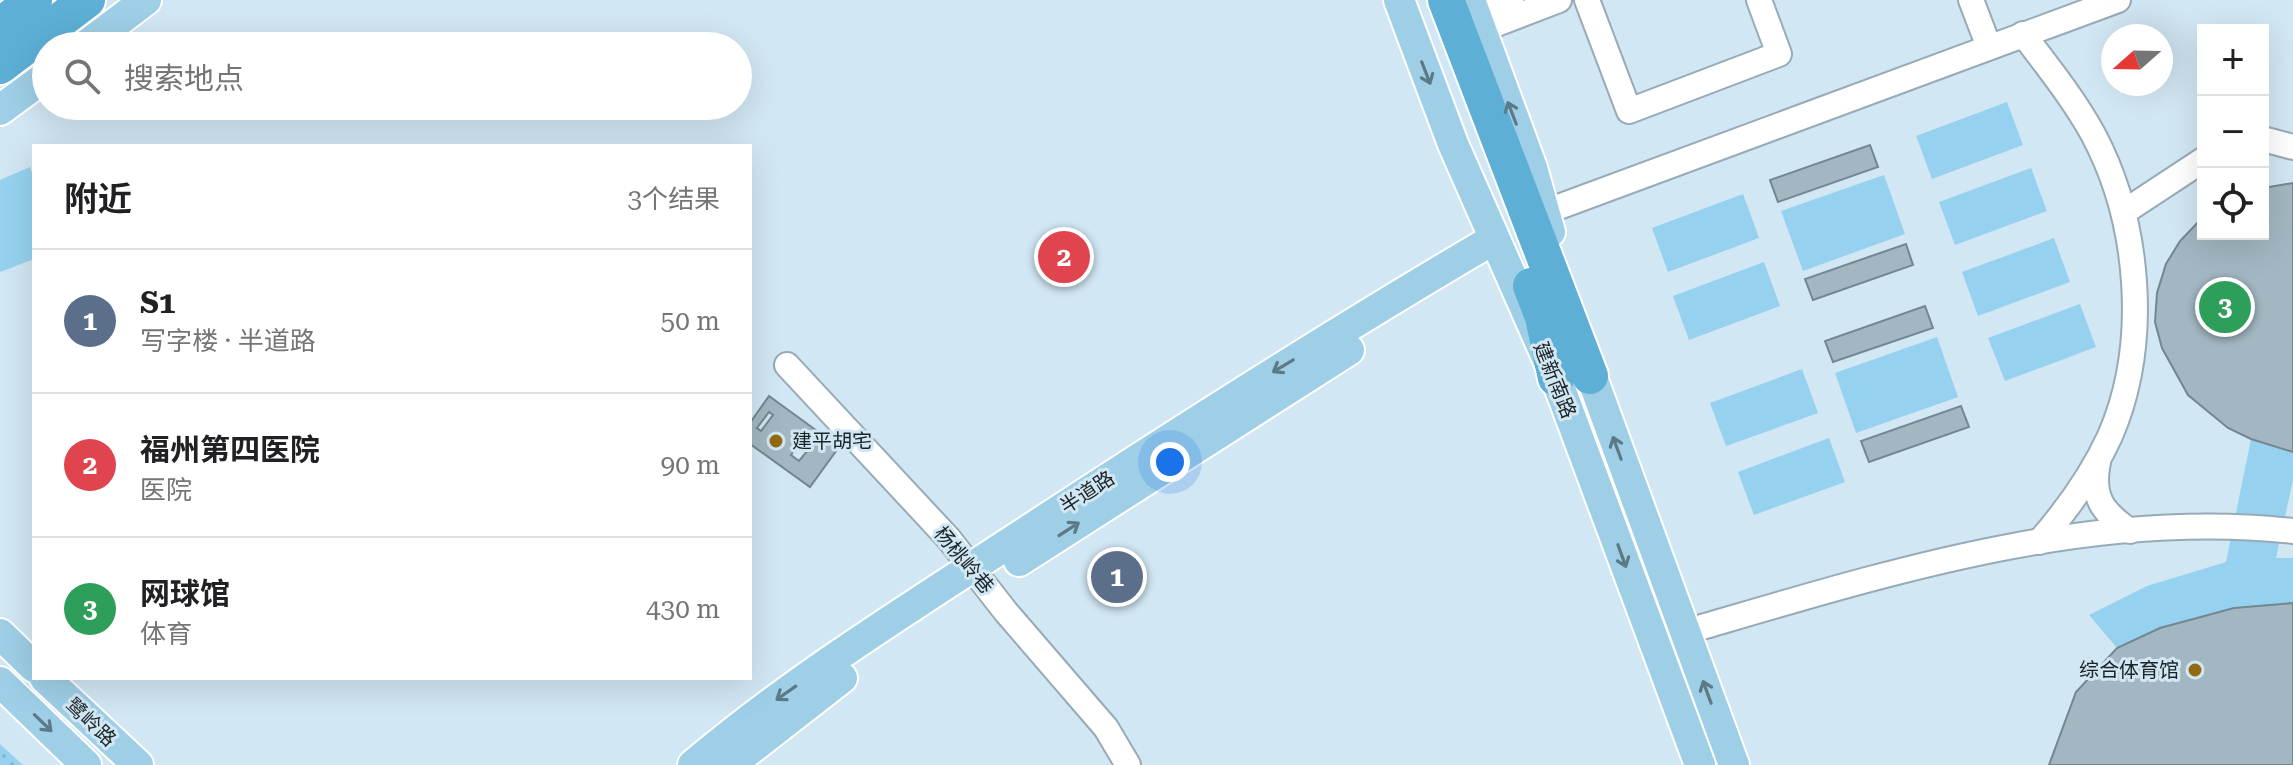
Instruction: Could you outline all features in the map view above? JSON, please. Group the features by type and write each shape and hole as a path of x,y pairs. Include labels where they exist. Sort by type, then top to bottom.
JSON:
{"highway":[{"path":"0,26 34,0"},
{"path":"45,32 87,0"},
{"path":"1424,0 1543,317 1573,377"},
{"path":"1468,11 1573,377"},
{"path":"0,66 32,42"}],"main road":[{"path":"104,32 146,0"},
{"name":"建新南路","path":"1399,0 1453,144 1498,246 1573,377 1685,632 1734,765"},
{"name":"建新南路","path":"1468,11 1527,153 1545,212 1573,377 1700,765"},
{"path":"0,110 32,86"},
{"name":"半道路","path":"730,765 978,575 1237,394 1498,246"},
{"name":"半道路","path":"693,765 766,707 978,575"},
{"path":"0,634 32,665"},
{"name":"鹭岭路","path":"47,680 138,765"},
{"name":"鹭岭路","path":"0,682 86,765"}],"street":[{"path":"1468,11 1511,0"},
{"path":"1468,11 1559,0"},
{"path":"1587,0 1629,111 1779,54 1759,0"},
{"path":"1971,0 1989,47"},
{"path":"1545,212 2118,0"},
{"path":"2023,34 2061,84 2093,135 2109,170 2124,212 2134,286 2132,335 2119,410 2098,460 2066,509 2039,542"},
{"path":"2269,141 2293,147"},
{"path":"2124,212 2197,164"},
{"name":"杨桃岭巷","path":"787,365 949,539 1106,728 1128,765"},
{"path":"2098,460 2094,479 2101,505 2130,531"},
{"path":"1685,632 1888,573 2039,542 2130,531 2236,526 2293,531"}],"shaded area":[{"path":"2007,102 2023,145 1932,179 1916,136"},
{"path":"30,167 32,172 32,260 0,272 0,180"},
{"path":"2031,168 2047,211 1955,245 1939,202"},
{"path":"1884,175 1905,234 1803,271 1781,211"},
{"path":"1743,194 1759,238 1668,272 1652,228"},
{"path":"2054,238 2070,282 1978,316 1962,272"},
{"path":"1764,262 1780,306 1689,340 1673,296"},
{"path":"2080,304 2096,347 2005,381 1988,338"},
{"path":"1937,337 1958,397 1856,433 1835,373"},
{"path":"1802,369 1818,413 1726,446 1710,403"},
{"path":"1829,438 1845,482 1754,515 1738,472"},
{"path":"2251,439 2293,452 2293,480 2276,558 2293,558 2293,603 2234,608 2160,628 2117,648 2089,615 2147,586 2226,562"},
{"path":"0,744 23,765 0,765"}],"building":[{"path":"1870,145 1878,167 1778,202 1770,180"},
{"path":"2293,183 2293,452 2228,428 2188,395 2162,348 2155,322 2157,293 2166,264 2180,241 2197,223 2197,240 2269,240 2269,187"},
{"path":"1906,244 1913,265 1813,300 1805,279"},
{"path":"1925,306 1933,328 1833,362 1825,341"},
{"name":"建平胡宅","path":"769,396 839,447 810,487 752,445 752,420","holes":["769,412 773,415 761,431 757,428","804,438 813,444 799,461 791,455"]},
{"path":"1961,406 1969,427 1869,462 1861,441"},
{"name":"综合体育馆","path":"2293,603 2293,765 2049,765 2076,692 2117,648 2160,628 2234,608"}],"place":[{"name":"福州第四医院","path":"1064,257"},
{"name":"网球馆","path":"2225,307"},
{"name":"建平胡宅","path":"776,441"},
{"name":"S1","path":"1117,577"},
{"name":"综合体育馆","path":"2195,670"}]}
